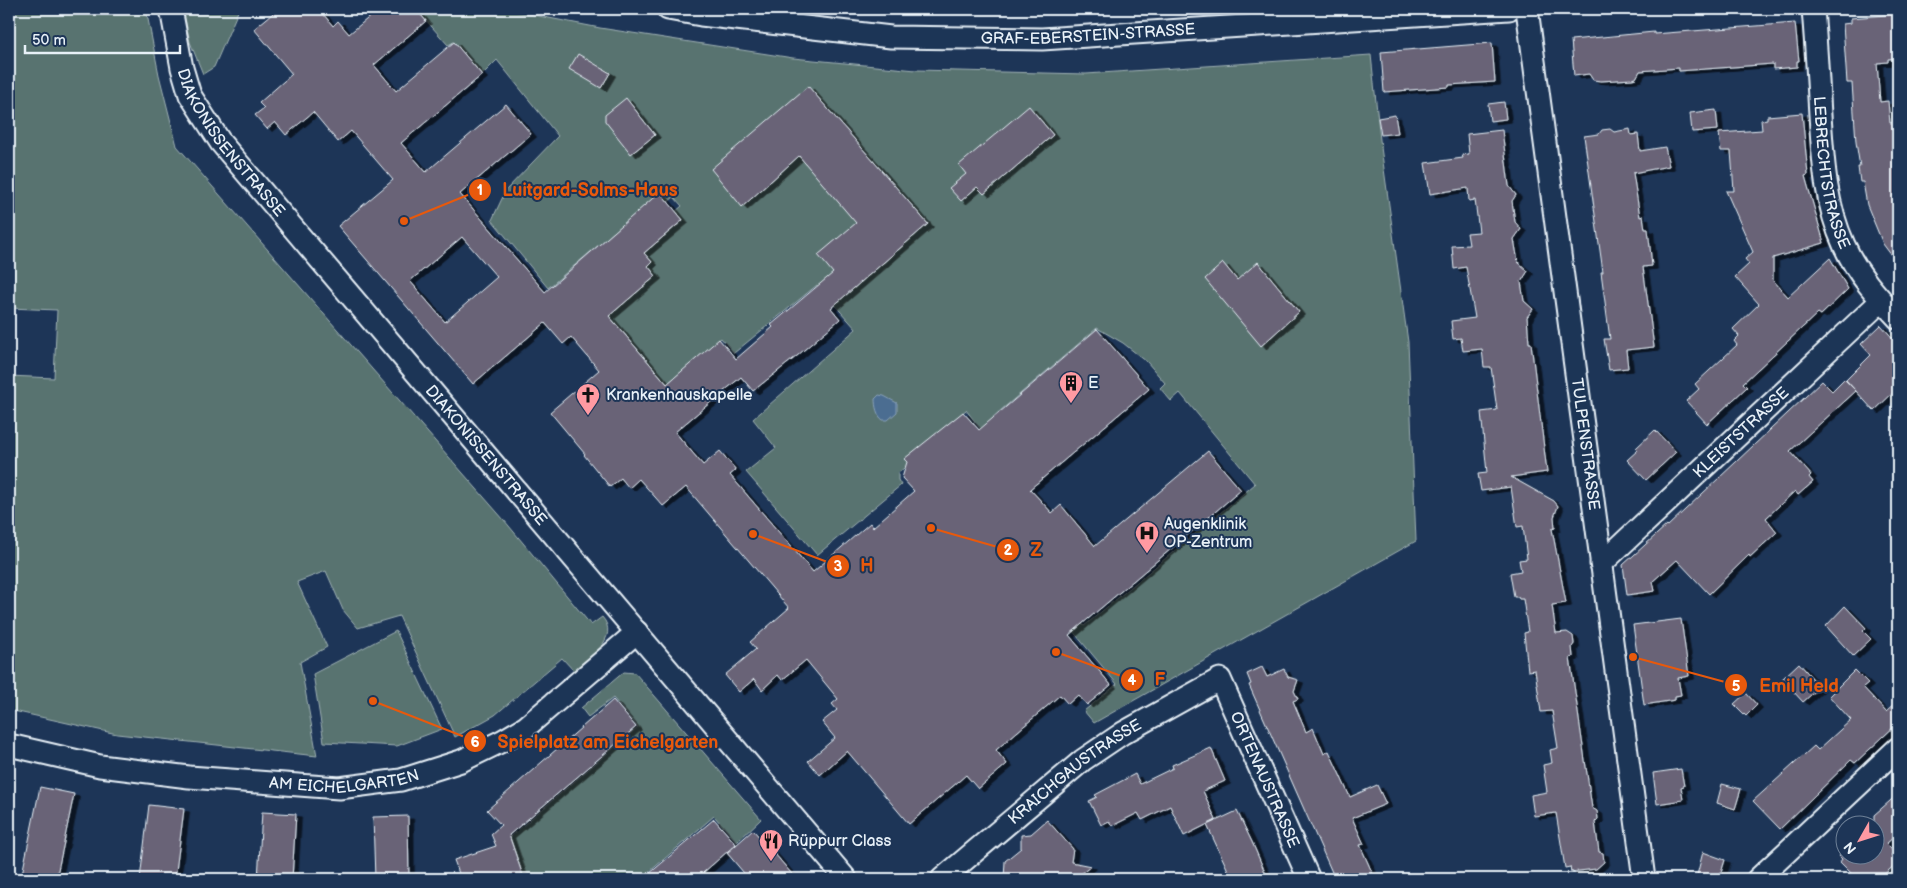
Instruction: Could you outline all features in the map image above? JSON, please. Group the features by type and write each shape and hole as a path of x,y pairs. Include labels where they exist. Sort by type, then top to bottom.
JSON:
{"street":[{"name":"DIAKONISSENSTRASSE","path":"171,9 182,68 190,95 221,143 846,879"},
{"name":"GRAF-EBERSTEIN-STRASSE","path":"668,9 701,15 891,37 1042,39 1509,9"},
{"name":"TULPENSTRASSE","path":"1527,9 1644,879"},
{"name":"LEBRECHTSTRASSE","path":"1813,9 1824,172 1828,201 1844,246 1857,269 1881,301 1898,318"},
{"name":"KLEISTSTRASSE","path":"1601,564 1881,301"},
{"name":"AM EICHELGARTEN","path":"9,745 100,766 189,777 339,788 401,780 461,761 526,727 637,632"},
{"name":"KRAICHGAUSTRASSE","path":"942,879 1060,777 1083,760 1123,733 1220,679"},
{"name":"ORTENAUSTRASSE","path":"1220,679 1309,879"},
{"path":"1758,879 1898,748"}],"green space":[{"path":"9,9 146,9 159,75 177,146 504,520 591,625 602,617 607,625 608,633 594,654 574,671 562,658 495,715 455,737 399,616 358,628 343,610 326,571 297,582 327,647 300,662 317,756 117,734 9,710 9,376 54,378 57,310 9,308"},
{"path":"183,9 239,9 214,67 203,74 190,42"},
{"path":"416,9 503,9 600,28 793,58 916,70 1086,74 1371,55 1380,140 1408,342 1416,541 1094,723 1084,711 1117,684 1041,593 1051,586 1084,626 1255,484 1180,393 1171,401 1160,388 1165,383 1147,362 1123,343 1097,328 993,417 1002,428 988,439 966,410 905,459 909,464 898,473 898,480 901,485 817,555 746,472 776,448 753,419 856,329 817,285 734,353 721,338 667,384 609,316 652,262 644,253 683,221 675,212 682,206 674,197 668,202 660,193 548,288 492,220 506,190 558,136 497,60 482,75 454,42 448,45"},
{"path":"396,631 442,729 397,746 324,742 313,674"},
{"path":"624,672 635,673 761,819 737,842 714,816 641,879 525,879 510,837 638,727 613,698 588,717 581,708"}],"water":[{"path":"879,395 897,403 897,412 888,420 883,420 877,411 875,399"}],"building":[{"path":"278,9 319,9 333,26 338,21 349,34 379,9 416,9 426,21 374,65 396,91 454,42 482,75 401,143 426,172 506,104 531,134 460,194 545,292 660,192 683,220 644,253 652,262 648,266 656,276 609,316 667,384 719,339 736,359 773,327 771,325 833,273 818,255 856,223 799,156 742,207 711,169 808,86 928,224 831,308 840,319 797,356 753,391 741,377 675,432 703,465 720,451 736,470 730,475 813,572 870,523 873,527 914,491 902,478 907,462 904,459 963,412 979,430 1097,329 1149,389 1030,489 1052,513 1061,505 1095,546 1208,451 1241,490 1069,635 1111,685 1087,705 1078,695 1068,704 1060,695 996,750 1007,764 978,789 966,775 909,824 847,751 820,775 808,761 835,738 822,722 837,710 832,704 838,699 806,660 782,680 778,675 762,690 754,679 739,692 725,675 756,649 750,642 789,608 686,487 663,506 639,479 629,488 621,478 610,487 584,455 550,412 599,370 571,337 563,344 545,323 473,384 338,226 393,180 351,131 338,142 313,112 286,135 275,122 267,129 255,115 264,108 259,103 292,74 254,29","holes":["462,237 497,277 445,322 410,281"]},
{"path":"1898,14 1898,58 1888,59 1888,62 1877,63 1880,102 1888,101 1890,123 1898,122 1898,264 1883,244 1867,205 1863,182 1860,182 1852,83 1847,83 1843,24 1851,23 1851,18"},
{"path":"1795,23 1799,61 1797,61 1797,67 1773,69 1773,64 1679,71 1679,68 1640,71 1636,78 1601,81 1593,80 1589,74 1574,76 1571,40 1654,32 1654,34"},
{"path":"1492,43 1495,82 1384,92 1381,52"},
{"path":"578,54 610,73 601,88 569,69"},
{"path":"626,98 655,135 631,154 605,121 605,115"},
{"path":"1504,102 1506,119 1490,121 1488,104"},
{"path":"1029,106 1053,135 984,194 977,187 961,201 949,188 966,174 959,165"},
{"path":"1716,110 1718,130 1692,132 1690,113"},
{"path":"1802,113 1808,175 1805,176 1824,243 1773,258 1773,280 1788,297 1830,258 1848,289 1821,315 1818,313 1743,383 1747,387 1707,424 1686,401 1699,389 1695,384 1737,345 1734,341 1739,336 1733,329 1759,304 1735,277 1749,264 1745,259 1753,252 1726,191 1734,191 1731,151 1721,151 1719,133 1762,130 1761,120 1767,119 1767,116"},
{"path":"1395,115 1398,133 1381,135 1378,118"},
{"path":"1610,129 1614,132 1630,129 1631,135 1638,134 1640,151 1665,147 1669,166 1633,173 1640,217 1643,216 1645,229 1648,229 1652,266 1643,267 1654,347 1626,350 1628,368 1609,370 1604,339 1610,339 1601,272 1603,272 1584,136 1599,134 1602,130"},
{"path":"1502,130 1509,186 1516,195 1512,201 1515,222 1521,229 1514,239 1518,262 1528,271 1521,282 1524,301 1533,309 1527,317 1529,343 1531,343 1547,472 1511,477 1554,501 1558,506 1554,517 1555,528 1552,529 1566,603 1552,605 1556,633 1567,632 1573,636 1573,657 1570,658 1592,808 1597,811 1598,819 1595,822 1599,852 1603,853 1604,862 1596,869 1571,872 1570,867 1565,868 1556,813 1534,816 1531,795 1547,792 1543,765 1552,763 1550,750 1558,748 1552,711 1541,712 1535,670 1528,671 1524,633 1528,632 1523,599 1514,597 1510,573 1521,571 1519,560 1527,559 1523,526 1517,527 1511,487 1481,491 1478,474 1487,473 1481,412 1497,410 1491,367 1484,367 1482,349 1463,351 1461,338 1453,339 1451,321 1475,318 1466,267 1454,269 1452,246 1469,245 1467,233 1479,232 1475,200 1469,201 1468,188 1430,194 1425,163 1463,158 1462,155 1469,154 1467,134"},
{"path":"1258,262 1299,312 1261,346 1205,279 1223,263 1237,280"},
{"path":"1881,325 1898,344 1898,388 1874,411 1846,380 1871,355 1861,344"},
{"path":"1844,379 1856,391 1790,451 1811,475 1809,477 1813,482 1798,495 1795,491 1766,518 1777,532 1750,557 1749,555 1709,594 1677,560 1653,581 1655,591 1627,595 1623,565 1668,526 1822,381 1832,391"},
{"path":"1655,430 1676,452 1646,480 1627,460 1638,450 1636,448"},
{"path":"1845,606 1866,628 1863,631 1871,639 1853,656 1826,626"},
{"path":"1681,619 1689,676 1678,678 1681,695 1675,696 1675,700 1644,705 1633,625"},
{"path":"1799,663 1820,687 1803,702 1782,679"},
{"path":"1262,667 1267,677 1284,669 1288,677 1298,680 1294,691 1298,699 1293,701 1306,732 1313,728 1324,754 1329,751 1350,797 1377,785 1386,804 1352,818 1364,844 1360,845 1375,879 1335,879 1249,685 1251,684 1247,674"},
{"path":"1855,670 1868,683 1863,687 1886,712 1898,701 1898,723 1855,763 1851,760 1780,829 1753,801 1814,746 1818,750 1851,720 1829,696"},
{"path":"1746,693 1757,705 1746,716 1734,704"},
{"path":"613,700 636,727 509,835 524,879 461,879 454,860 496,846 491,834 501,825 487,810"},
{"path":"1211,748 1225,781 1203,791 1216,820 1184,836 1170,806 1142,820 1138,813 1112,826 1109,821 1101,825 1089,801 1097,797 1095,795 1135,774 1140,784 1173,768 1172,765"},
{"path":"1681,769 1684,786 1681,787 1683,800 1657,804 1653,773"},
{"path":"1722,784 1741,789 1735,809 1717,803"},
{"path":"40,787 74,794 56,879 21,879"},
{"path":"1898,794 1898,833 1886,844 1894,852 1891,855 1898,862 1879,879 1857,879 1844,866 1884,866 1884,816 1874,815"},
{"path":"149,805 184,809 175,879 140,879"},
{"path":"1237,811 1268,879 1232,879 1207,825"},
{"path":"262,812 296,814 292,879 258,879"},
{"path":"408,816 409,879 375,879 373,817"},
{"path":"714,819 736,844 696,879 643,879"},
{"path":"1047,820 1073,849 1071,862 1091,866 1075,879 1004,879 1005,861 1021,848 1021,835 1031,834"},
{"path":"753,830 796,879 749,879 727,853"},
{"path":"1703,852 1725,860 1719,879 1696,879"}],"place":[{"name":"Luitgard-Solms-Haus","path":"404,221"},
{"name":"E","path":"1071,404"},
{"name":"Krankenhauskapelle","path":"588,416"},
{"name":"Z","path":"931,528"},
{"name":"H","path":"753,534"},
{"name":"Augenklinik OP-Zentrum","path":"1147,554"},
{"name":"F","path":"1056,652"},
{"name":"Emil Held","path":"1633,657"},
{"name":"Spielplatz am Eichelgarten","path":"373,701"},
{"name":"Rüppurr Class","path":"771,862"}]}
